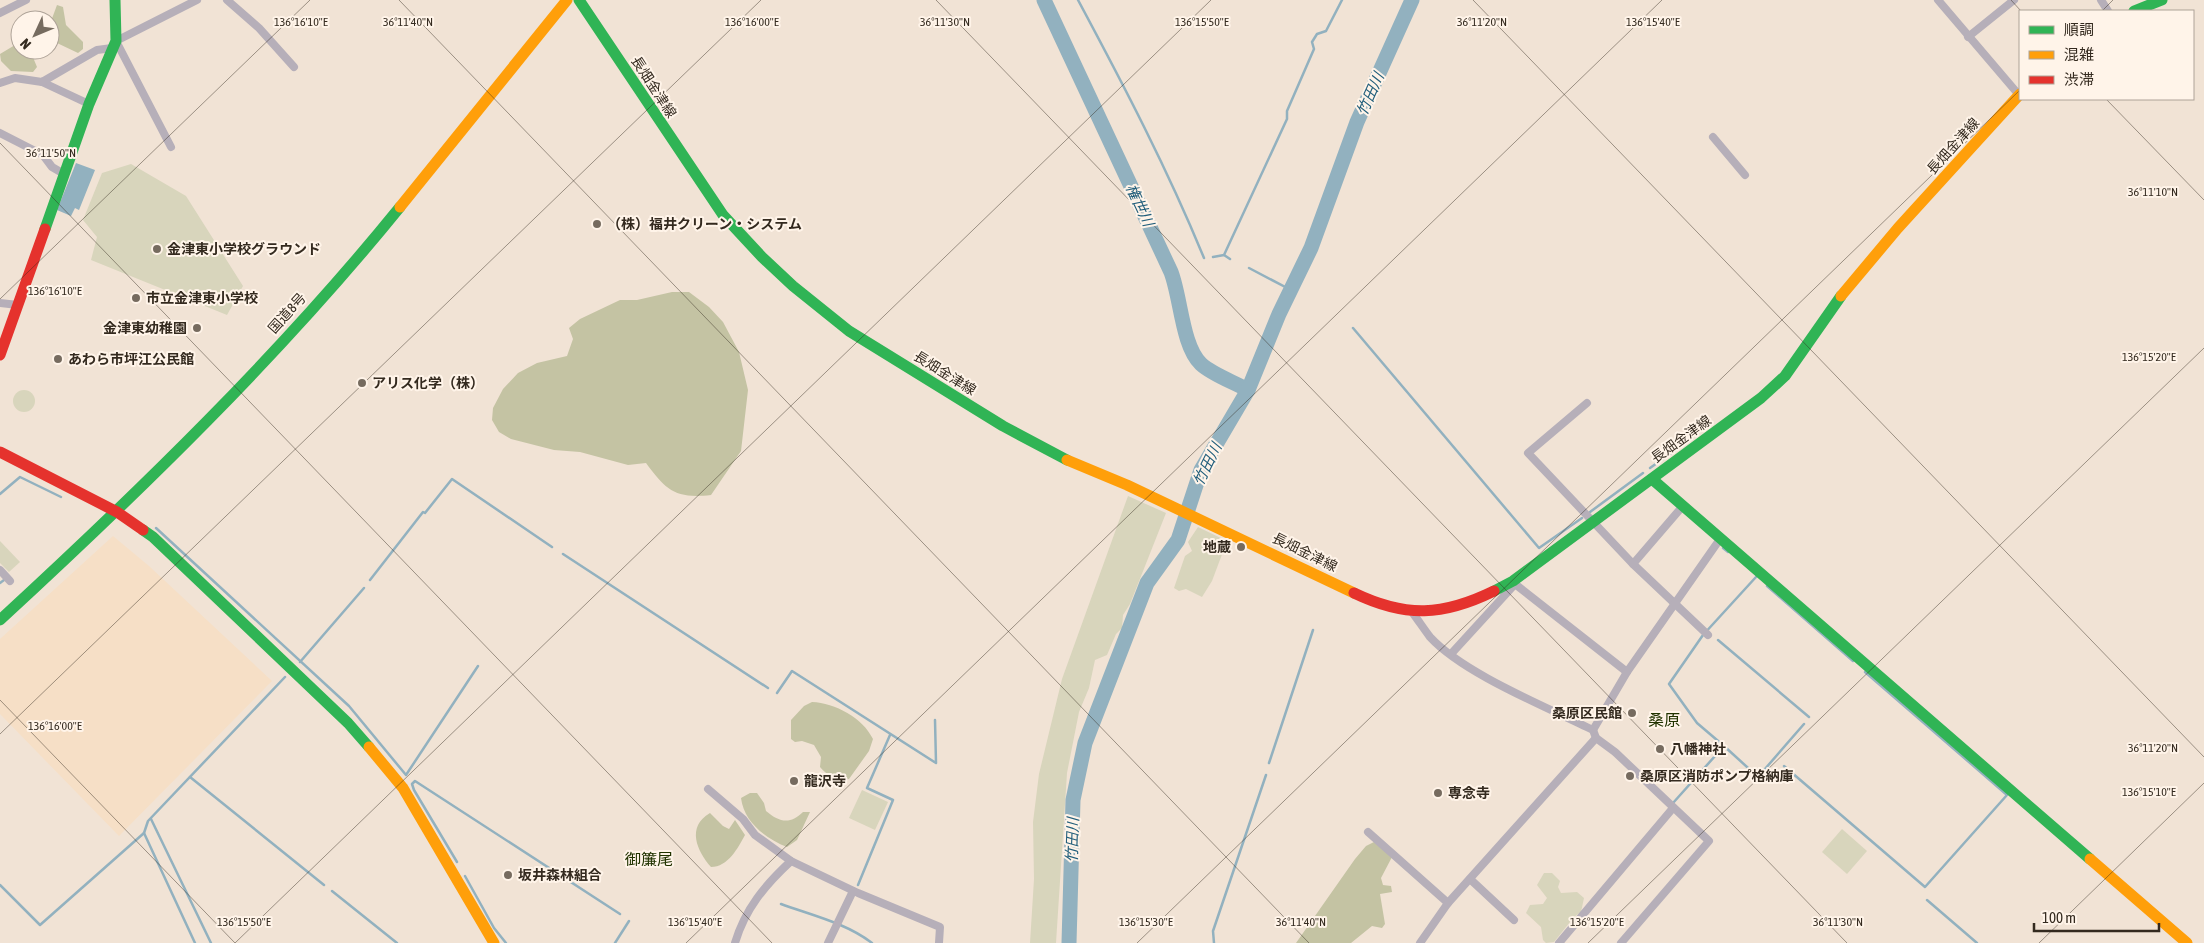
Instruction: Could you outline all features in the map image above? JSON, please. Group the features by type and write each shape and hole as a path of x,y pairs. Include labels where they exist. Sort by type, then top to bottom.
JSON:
{"main road":[{"path":"0,355 89,104 114,45 115,0"},
{"name":"国道8号","path":"0,620 117,512 297,325 395,213 567,0"},
{"name":"長畑金津線","path":"579,0 723,215 762,257 849,331 979,412 1078,466 1127,484 1234,534 1371,602 1412,612 1450,610 1469,605 1514,583 1592,521 1762,398 1785,376 1844,291 1898,228 2019,96"},
{"path":"2137,10 2162,0"},
{"path":"0,452 117,512 154,537 348,723 403,788 494,943"},
{"path":"1652,479 2187,943"}],"street":[{"path":"0,13 26,0"},
{"path":"42,82 97,50 114,45 197,0"},
{"path":"227,0 259,28 294,67"},
{"path":"1938,0 2019,94"},
{"path":"1968,37 2014,0"},
{"path":"114,45 171,147"},
{"path":"0,83 15,78 42,82 89,104"},
{"path":"0,133 43,155 52,167 64,174"},
{"path":"1713,137 1745,175"},
{"path":"0,303 18,305"},
{"path":"1587,403 1528,453 1633,564 1673,604 1708,634"},
{"path":"1633,564 1682,507"},
{"path":"1421,943 1448,903 1594,734 1627,672 1720,539"},
{"path":"0,570 10,581"},
{"path":"1451,654 1514,583 1627,672"},
{"path":"1412,612 1431,638 1451,654 1484,676 1594,734 1709,841 1621,943"},
{"path":"708,789 743,819 755,835 791,861 853,891 940,927 940,943"},
{"path":"1559,943 1673,808"},
{"path":"1368,832 1448,903"},
{"path":"735,943 740,928 755,899 791,861"},
{"path":"1470,878 1514,920"},
{"path":"828,943 853,891"}],"shaded area":[{"name":"金津東小学校グラウンド","path":"131,164 186,196 243,286 227,315 91,260 97,237 83,220 102,173"},
{"path":"24,390 32,393 35,401 32,409 24,412 16,409 13,401 16,393"},
{"path":"1128,496 1166,513 1130,604 1123,615 1122,628 1116,634 1107,655 1095,660 1089,688 1079,712 1067,773 1056,943 1030,943 1034,879 1033,822 1039,774 1062,679"},
{"path":"1198,527 1227,541 1212,581 1202,597 1186,589 1179,591 1174,588 1185,556 1192,551 1188,542"},
{"path":"113,536 149,566 272,681 119,836 0,714 0,639"},
{"path":"0,541 20,562 9,572 0,563"},
{"path":"862,790 888,802 875,830 849,818"},
{"path":"1842,829 1867,851 1847,874 1822,852"},
{"path":"1544,873 1552,873 1560,881 1558,887 1561,893 1577,892 1584,898 1581,912 1574,917 1554,942 1546,943 1543,940 1541,927 1526,913 1530,905 1543,904 1547,898 1537,885"}],"green space":[{"path":"57,5 63,7 66,25 83,42 83,49 78,53 60,44 60,10 55,10"},
{"path":"10,48 10,60 34,60 37,67 33,72 11,71 1,61 0,54"},
{"path":"672,292 689,292 709,307 723,322 739,352 748,390 741,451 711,495 688,495 672,491 646,463 628,465 580,452 554,450 511,439 499,432 492,420 493,408 503,389 518,373 537,363 567,356 573,339 569,328 580,319 620,300 637,300"},
{"path":"812,702 830,705 847,713 862,724 873,739 869,751 849,779 840,780 829,776 820,767 821,757 814,745 802,741 795,742 791,739 791,720 804,706"},
{"path":"750,793 757,793 764,803 766,811 780,820 794,819 803,812 810,812 797,840 787,847 771,839 751,822 746,815 741,798"},
{"path":"710,813 723,826 729,829 735,820 745,835 732,856 722,864 711,867 698,847 696,839 698,825"},
{"path":"1374,842 1392,857 1381,878 1383,885 1391,886 1392,892 1380,894 1385,924 1382,928 1372,926 1351,943 1296,943 1355,859 1366,846"}],"water":[{"path":"76,163 95,170 79,210 75,208 71,216 57,210"}],"waterway":[{"name":"権世川","path":"1044,0 1171,272 1186,334 1195,356 1211,372 1248,390"},
{"path":"1078,0 1160,159 1204,258"},
{"path":"1213,257 1224,255 1287,119 1287,111 1314,49 1312,42 1317,34 1326,31 1342,0"},
{"name":"竹田川","path":"1069,943 1073,800 1085,743 1147,583 1178,540 1201,470 1248,390 1279,314 1311,248 1357,122 1412,0"},
{"path":"1224,255 1230,259"},
{"path":"1249,268 1291,290"},
{"path":"1353,328 1539,548 1582,518"},
{"path":"1650,468 1684,444"},
{"path":"1590,512 1643,473"},
{"path":"0,494 20,477 61,497"},
{"path":"370,580 423,512 425,513 452,479 552,547"},
{"path":"156,528 349,706 406,775 478,666"},
{"path":"1723,548 1728,552"},
{"path":"563,554 768,688"},
{"path":"1673,803 1724,746 1697,723 1669,684 1703,635 1756,577"},
{"path":"0,583 4,580"},
{"path":"1767,586 1853,661"},
{"path":"300,662 364,588"},
{"path":"1269,763 1313,630"},
{"path":"1718,640 1809,717"},
{"path":"777,693 792,671 936,763 935,720"},
{"path":"1784,766 1925,887 2007,795 1865,672"},
{"path":"144,833 148,821 285,677"},
{"path":"1724,746 1758,777 1804,724"},
{"path":"858,885 893,800 867,788 890,735"},
{"path":"1214,943 1213,931 1266,775"},
{"path":"190,777 324,885"},
{"path":"457,862 414,790 412,784 415,781 620,914"},
{"path":"151,819 211,943"},
{"path":"0,885 40,925 144,833 195,943"},
{"path":"465,876 494,928 506,943"},
{"path":"332,891 397,943"},
{"path":"1927,900 1977,943"},
{"path":"781,904 840,925 872,943"},
{"path":"615,943 629,921"}],"traffic: fast":[{"path":"45,229 89,104 116,41 115,0"},
{"path":"579,0 723,215 762,257 793,286 849,331 1003,426 1067,460"},
{"path":"2137,10 2162,0"},
{"path":"0,620 105,522 208,421 307,316 400,207"},
{"path":"1494,591 1513,581 1761,398 1785,376 1841,296"},
{"path":"1652,479 2090,859"},
{"path":"143,530 153,537 348,723 369,747"}],"traffic: slow":[{"path":"400,207 567,0"},
{"path":"1841,296 1898,228 2019,95"},
{"path":"1067,460 1127,485 1354,593"},
{"path":"369,747 403,788 494,943"},
{"path":"2090,859 2187,943"}],"traffic: jam":[{"path":"0,355 45,229"},
{"path":"0,452 117,512 143,530"},
{"path":"1354,593 1391,607 1424,611 1458,605 1494,591"}],"place":[{"name":"（株）福井クリーン・システム","path":"597,224"},
{"name":"金津東小学校グラウンド","path":"157,249"},
{"name":"市立金津東小学校","path":"136,298"},
{"name":"金津東幼稚園","path":"197,328"},
{"name":"あわら市坪江公民館","path":"58,359"},
{"name":"アリス化学（株）","path":"362,383"},
{"name":"地蔵","path":"1241,547"},
{"name":"桑原区民館","path":"1632,713"},
{"name":"八幡神社","path":"1660,749"},
{"name":"桑原区消防ポンプ格納庫","path":"1630,776"},
{"name":"龍沢寺","path":"794,781"},
{"name":"専念寺","path":"1438,793"},
{"name":"坂井森林組合","path":"508,875"}],"district":[{"name":"桑原","path":"1664,720"},
{"name":"御簾尾","path":"649,859"}]}
